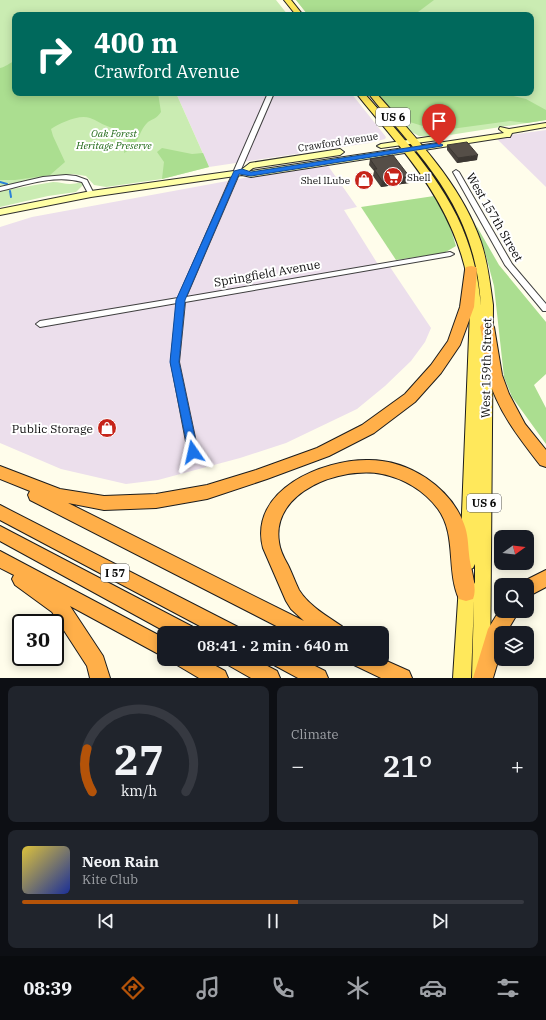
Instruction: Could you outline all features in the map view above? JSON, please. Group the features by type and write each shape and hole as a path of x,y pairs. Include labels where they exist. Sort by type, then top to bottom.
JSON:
{"highway":[{"path":"0,472 58,495 104,503 156,501 206,492 261,475 323,452 368,428 410,398 436,369 455,342 467,307 471,270"},
{"path":"487,327 492,344 494,375 502,394 519,427 546,461"},
{"path":"326,626 298,602 284,579 275,557 270,538 275,510 291,492 316,476 344,468 371,466 400,473 422,484 432,492 448,510 459,534 460,559 466,593"},
{"path":"0,476 295,626"},
{"name":"I 57","path":"0,512 218,626"},
{"name":"I 57","path":"0,533 173,626"},
{"path":"0,559 157,644"},
{"path":"0,564 59,606 96,663 100,678"},
{"path":"534,584 546,578"},
{"path":"482,678 498,629 505,618"},
{"path":"197,666 218,678"},
{"path":"248,666 270,678"},
{"path":"295,666 318,678"},
{"path":"376,666 400,677"},
{"path":"384,666 400,677"}],"main road":[{"path":"287,0 297,12"},
{"name":"West 159th Street","path":"362,96 404,146 439,192 463,241 471,270 475,293 476,311 462,678"},
{"name":"West 159th Street","path":"375,96 417,145 449,186 470,224 478,244 484,266 487,292 487,327 482,678"},
{"name":"Crawford Avenue","path":"0,212 91,194 239,172 251,174 404,146 507,135 509,131 546,125"}],"street":[{"path":"193,452 175,362 181,300 239,172 270,96"},
{"name":"West 157th Street","path":"456,172 509,265 546,309"},
{"path":"0,189 47,179 76,178 85,182 91,194"},
{"name":"Springfield Avenue","path":"40,324 450,254"}],"shaded area":[{"path":"177,96 353,96 386,137 385,139 369,143 209,167"},
{"path":"546,130 546,187 495,137"},
{"path":"326,163 357,207 344,210 379,266 388,264 431,328 425,342 411,361 385,386 357,409 286,443 240,458 158,480 126,484 61,469 0,443 0,227 32,217"}],"green space":[{"name":"Oak Forest Heritage Preserve","path":"0,0 276,0 286,12 12,12 12,96 177,96 209,167 162,179 106,187 94,185 86,176 73,174 0,186"},
{"path":"296,0 546,0 546,120 437,137 419,136 410,131 380,96 534,96 534,12 306,12"},
{"path":"296,0 434,0 418,12 306,12"},
{"path":"12,63 12,96 158,96 161,112 148,122 133,146 124,153 125,145 130,136 125,132 86,117 75,118 59,124 51,129 65,162 50,175 15,180 0,180 0,68"},
{"path":"380,96 514,96 526,99 546,110 546,120 527,123 510,121 451,129 426,127 400,119"},
{"path":"162,148 192,154 203,153 209,167 162,179 164,162 157,152"},
{"path":"53,182 70,184 83,183 83,185 76,192 48,196 0,207 0,191"},
{"path":"434,196 448,220 456,246 444,253 396,260 361,207"},
{"path":"476,225 499,265 546,322 546,374 534,385 546,408 546,444 512,397 504,377 494,286"}],"building":[{"path":"467,142 478,155 458,158 447,145"},
{"path":"393,155 409,176 382,181 374,169 377,169 370,159"}],"waterway":[{"path":"0,182 7,184"},
{"path":"10,191 11,197"}],"place":[{"name":"Shell","path":"393,177"},
{"name":"Shel lLube","path":"364,180"},
{"name":"Public Storage","path":"107,428"}],"route":[{"path":"193,452 175,362 181,300 236,172 251,174 439,145"}]}
